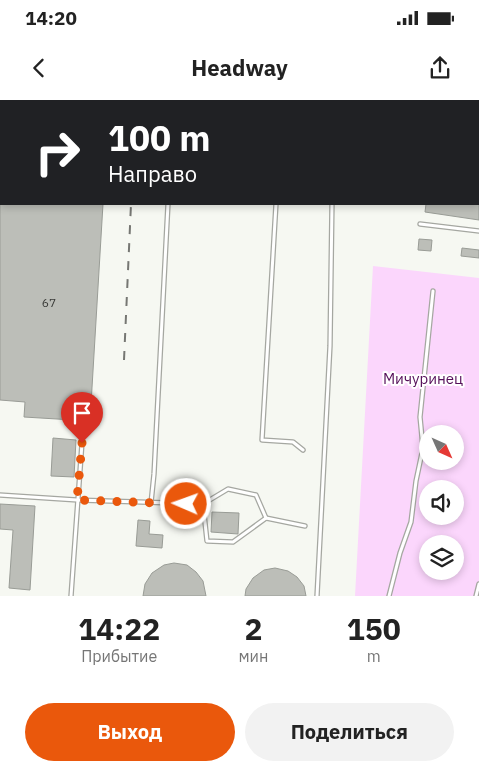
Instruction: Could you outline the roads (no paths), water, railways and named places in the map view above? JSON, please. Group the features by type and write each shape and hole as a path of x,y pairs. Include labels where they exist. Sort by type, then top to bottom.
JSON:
{"lane":[{"path":"151,502 168,205"},
{"path":"276,205 262,440 293,442 303,450"},
{"path":"317,596 330,346 332,205"},
{"path":"420,224 479,231"},
{"path":"389,596 400,553 411,522 416,481 423,448 420,417 433,291"},
{"path":"71,596 82,443"},
{"path":"0,495 77,500 203,504 228,489 256,495 266,518"},
{"path":"203,504 206,541 233,542 266,518 305,526"},
{"path":"476,596 479,584"}],"railway":[{"path":"124,360 131,205"}],"park label":[{"name":"Мичуринец","path":"423,378"}]}
